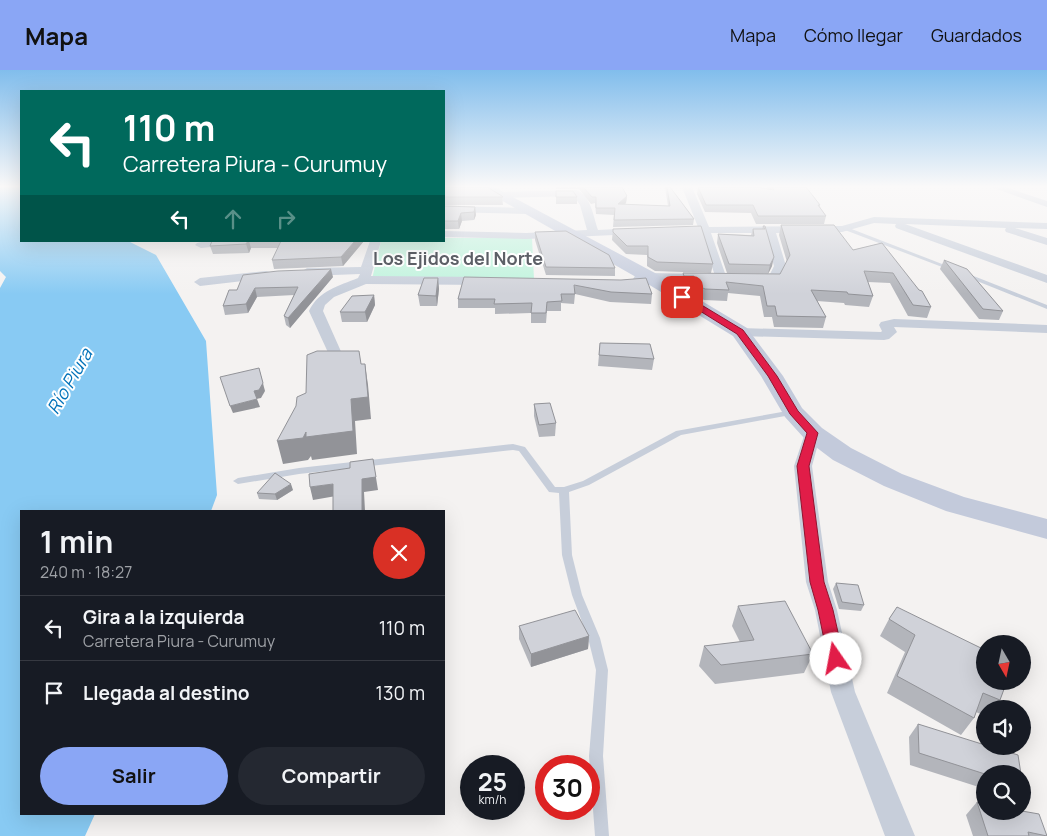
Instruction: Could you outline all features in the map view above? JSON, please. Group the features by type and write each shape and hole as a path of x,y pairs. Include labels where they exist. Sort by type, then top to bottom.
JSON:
{"main road":[{"path":"547,223 649,277 740,332 772,376 793,412 813,433 842,454 893,480 956,504 1047,529"}],"street":[{"path":"590,223 593,232"},
{"path":"627,282 649,277 725,279 702,223"},
{"path":"668,230 847,229 863,223"},
{"path":"893,223 1047,279"},
{"path":"958,223 1047,226"},
{"path":"991,224 1047,242"},
{"path":"747,280 773,280 780,266 769,228"},
{"path":"445,234 526,236 649,231"},
{"path":"201,245 232,242"},
{"path":"336,356 316,311 318,304 327,295 365,275 376,242"},
{"path":"299,273 499,281"},
{"path":"200,282 280,274"},
{"path":"740,332 884,336 890,332 886,325 894,323 1047,329"},
{"path":"813,433 803,466 817,582 826,610 842,692 900,836"}],"lane":[{"path":"847,229 1047,307"},
{"path":"238,481 299,471 513,447 522,449 552,490 564,490 586,483 679,433 793,412"},
{"path":"564,490 567,555 577,594 594,638 602,670 596,756 602,836"}],"green space":[{"path":"445,238 532,238 534,279 372,279 381,242 445,242"}],"water":[{"name":"Río Piura","path":"0,223 20,223 20,242 130,242 156,255 206,341 217,495 211,510 20,510 20,815 95,815 85,836 0,836 0,288 6,277 0,271"}],"building":[{"path":"781,225 834,225 853,250 882,243 919,290 922,291 931,307 913,305 893,273 864,271 873,296 811,290 826,317 777,316 775,306 767,306 763,286 726,282 729,290 705,289 701,287 700,280 695,280 694,276 684,276 683,273 780,274 790,255"},
{"path":"701,226 713,264 657,262 648,257 648,246 627,246 613,232 613,229"},
{"path":"763,226 765,226 774,257 770,265 729,264 718,234 754,236 753,229 765,229"},
{"path":"566,231 609,255 615,268 546,267 535,232"},
{"path":"212,242 247,242 246,244 210,246"},
{"path":"281,242 354,242 341,257 272,260"},
{"path":"944,260 967,269 1003,311 983,309"},
{"path":"331,269 288,318 284,316 298,287 255,288 246,304 223,306 229,290 237,290 243,275 278,271"},
{"path":"464,277 621,280 646,278 652,294 611,292 574,285 575,294 561,294 562,301 547,302 546,313 531,313 532,303 494,304 495,299 458,299"},
{"path":"424,278 438,278 436,296 418,295"},
{"path":"374,295 365,312 340,312 352,296"},
{"path":"600,343 650,344 654,359 599,355"},
{"path":"317,351 359,351 361,364 365,364 368,397 351,399 353,431 306,437 306,432 303,438 277,441 296,406 297,397 306,393 307,355"},
{"path":"259,368 263,383 259,390 254,391 257,399 230,406 220,377"},
{"path":"550,403 556,423 539,425 534,404"},
{"path":"373,459 376,477 362,479 362,510 333,510 333,484 310,487 309,474 350,468 350,462"},
{"path":"275,473 291,484 275,494 257,493"},
{"path":"836,583 858,585 864,605 842,602"},
{"path":"785,601 813,654 721,665 704,646 754,640 738,606"},
{"path":"897,607 976,646 976,690 1004,690 1000,700 983,693 980,700 976,700 974,718 897,676 915,635 889,619"},
{"path":"575,610 589,636 531,654 519,626"},
{"path":"918,724 976,742 976,755 1018,755 1020,765 976,765 976,771 919,753"},
{"path":"1031,813 1039,814 1047,836 1028,832 1029,836 988,836 983,820 1031,820"}],"district":[{"name":"Los Ejidos del Norte","path":"458,258"}],"route":[{"path":"682,297 740,332 772,376 793,412 813,433 803,466 817,582 826,610 836,659"}]}
